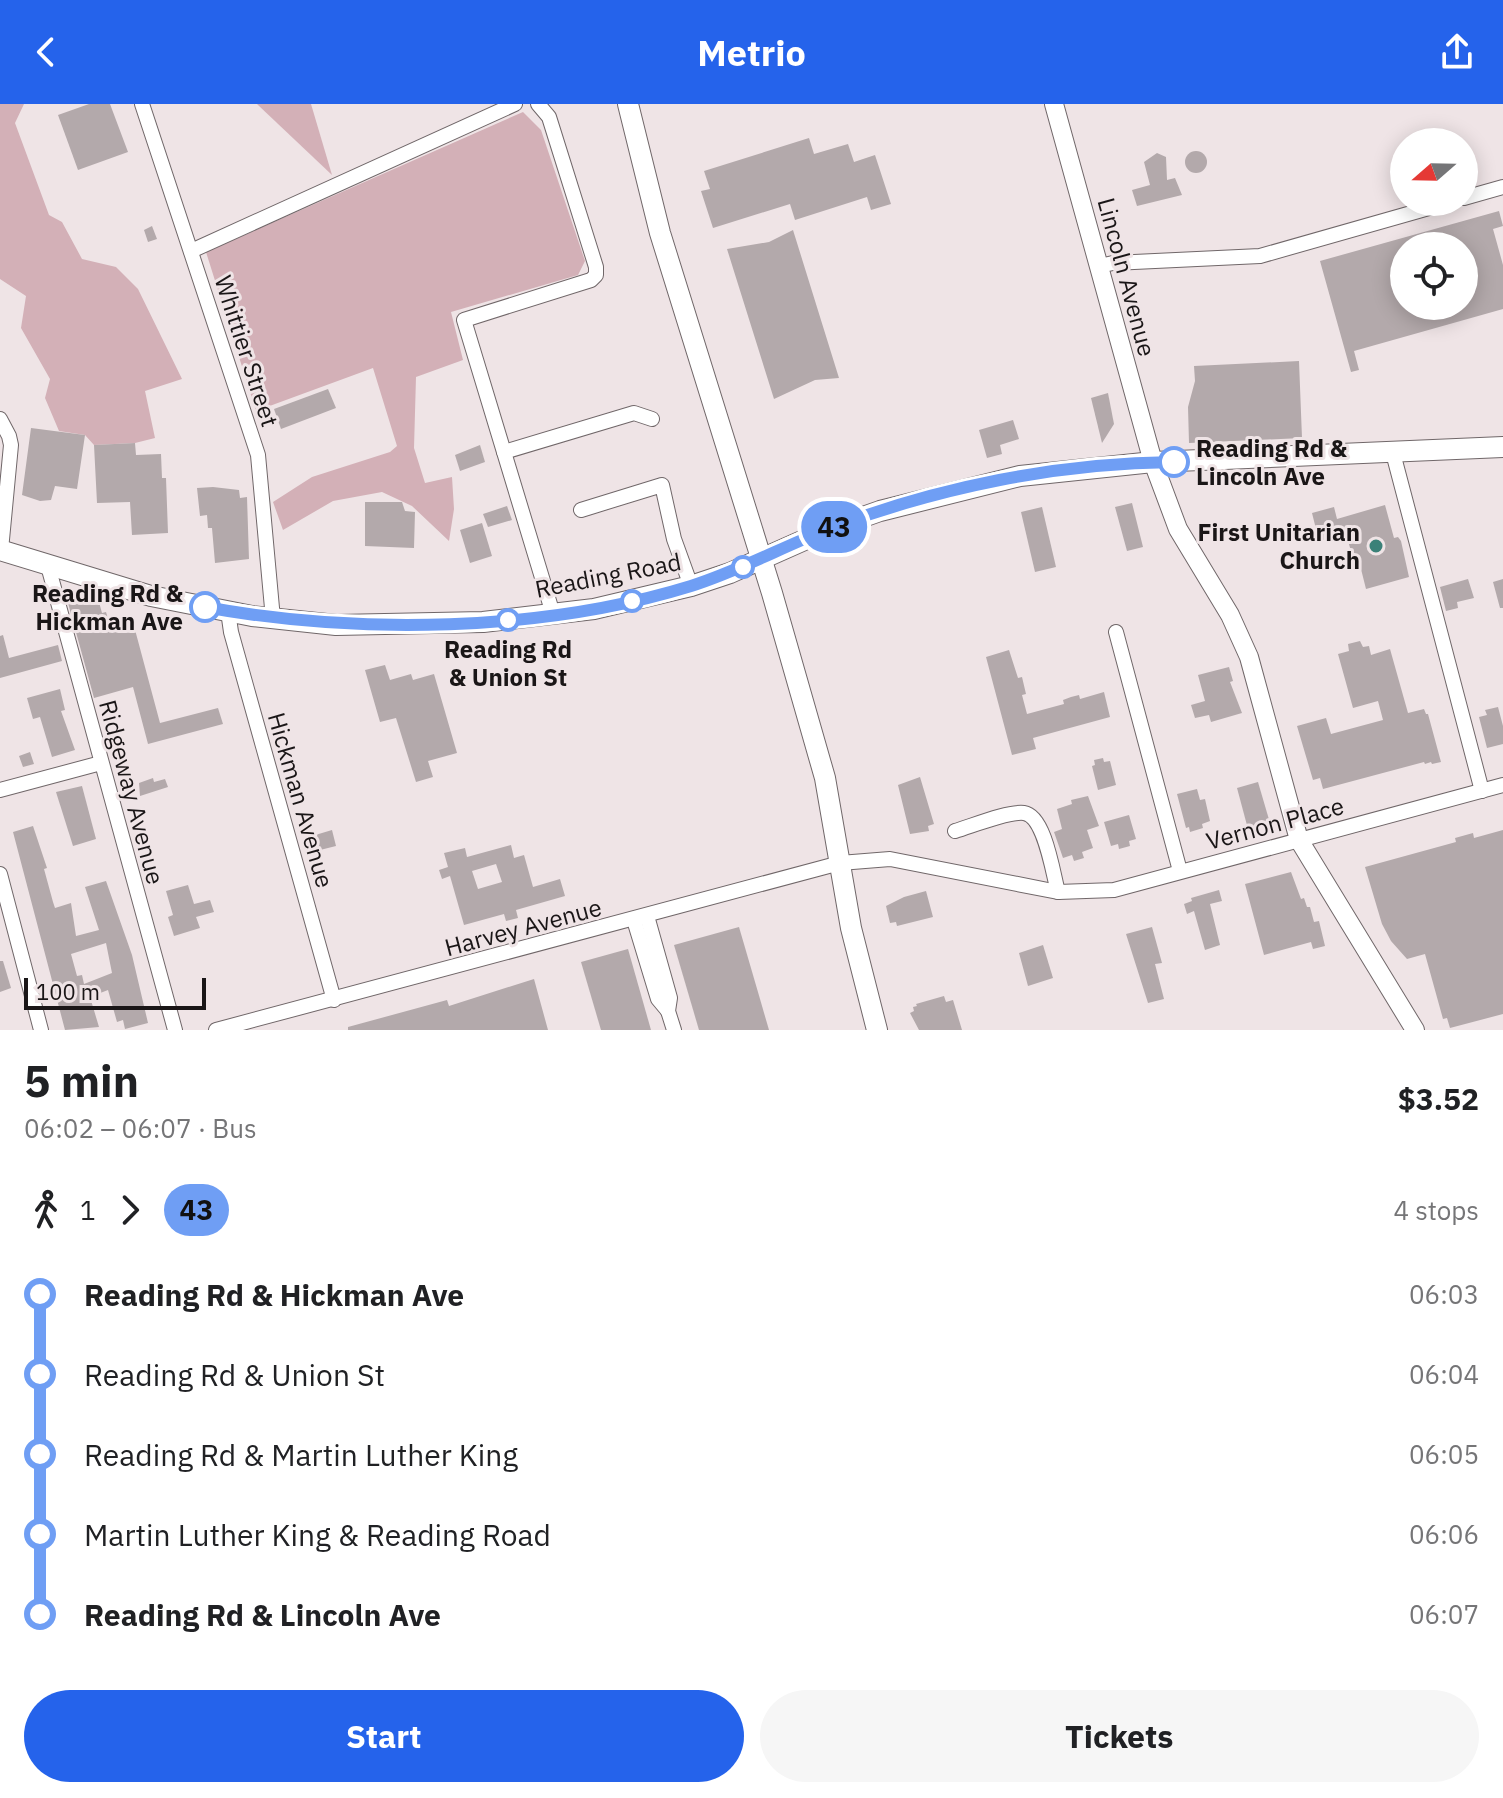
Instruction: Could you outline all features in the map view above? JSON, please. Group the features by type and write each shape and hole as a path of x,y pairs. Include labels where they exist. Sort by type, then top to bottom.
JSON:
{"main road":[{"path":"628,104 660,233 761,558 825,778 851,928 877,1030"},
{"name":"Reading Road","path":"1,550 151,596 273,619 336,625 483,622 616,605 691,586 880,511 1049,472 1153,462 1503,447"}],"street":[{"name":"Whittier Street","path":"142,104 258,455 273,619"},
{"path":"191,251 515,104"},
{"path":"538,104 549,117 596,275 591,280 464,320 553,614"},
{"name":"Lincoln Avenue","path":"1054,105 1153,462 1186,544 1241,635 1299,840 1415,1030"},
{"path":"1478,194 1503,187"},
{"path":"1099,266 1260,256 1401,216"},
{"path":"504,452 634,413 652,419"},
{"path":"0,419 11,445 1,550"},
{"path":"1393,453 1482,791"},
{"path":"581,510 662,485 674,539 691,586"},
{"name":"Ridgeway Avenue","path":"48,566 175,1030"},
{"name":"Hickman Avenue","path":"228,611 231,632 334,1000"},
{"path":"1116,632 1180,871"},
{"path":"0,790 101,763"},
{"name":"Vernon Place","path":"840,863 872,858 899,860 1058,892 1114,890 1503,785"},
{"path":"955,831 1020,812 1032,816 1040,826 1058,892"},
{"name":"Harvey Avenue","path":"216,1030 840,863"},
{"path":"0,874 41,1030"},
{"path":"641,918 658,999 668,1011 674,1030"}],"shaded area":[{"path":"0,104 24,104 15,123 49,215 62,222 82,259 116,267 138,289 182,379 145,391 155,438 135,443 94,445 85,435 59,431 45,398 50,379 21,328 26,296 0,279"},
{"path":"311,104 332,175 258,105"},
{"path":"523,112 541,130 585,261 578,275 451,312 463,360 416,377 414,448 425,483 452,477 454,509 449,541 412,506 382,492 333,501 283,530 273,502 312,477 390,452 397,446 373,368 256,411 206,252"}],"building":[{"path":"89,104 110,104 128,152 78,170 58,115"},
{"path":"809,138 814,154 848,144 854,162 875,155 891,204 871,210 867,197 795,220 790,204 713,228 701,191 710,189 704,171"},
{"path":"1196,151 1204,154 1207,162 1204,170 1196,173 1188,170 1185,162 1188,154"},
{"path":"1157,153 1166,157 1167,180 1175,178 1182,195 1137,206 1132,190 1150,185 1144,162"},
{"path":"1499,211 1503,226 1493,229 1503,265 1503,309 1478,316 1478,232 1424,232"},
{"path":"152,226 157,239 148,242 144,230"},
{"path":"793,230 839,378 815,380 774,399 727,249 769,242"},
{"path":"1390,241 1390,320 1464,320 1354,351 1359,370 1351,372 1320,261"},
{"path":"1299,361 1302,438 1189,443 1188,407 1195,381 1194,366"},
{"path":"328,389 336,408 281,429 274,409"},
{"path":"1108,393 1114,424 1102,443 1091,398"},
{"path":"1013,420 1019,439 1000,445 1002,454 987,458 979,430"},
{"path":"31,428 85,435 77,489 55,486 51,500 40,501 22,495"},
{"path":"135,443 136,455 161,454 162,478 166,478 168,533 132,535 130,502 97,503 94,445"},
{"path":"480,445 485,462 460,471 455,455"},
{"path":"197,488 239,490 240,498 247,497 249,559 215,563 212,528 208,528 207,515 200,516"},
{"path":"365,502 402,502 405,511 415,512 414,548 365,546"},
{"path":"1132,503 1143,547 1127,551 1115,507"},
{"name":"First Unitarian Church","path":"1385,505 1394,538 1398,537 1401,541 1409,577 1366,589 1346,534 1319,541 1312,513 1334,507 1337,519"},
{"path":"507,506 512,520 488,527 483,514"},
{"path":"1042,507 1056,567 1035,572 1021,512"},
{"path":"482,523 492,556 470,563 460,530"},
{"path":"1468,579 1474,598 1457,602 1458,608 1446,611 1440,587"},
{"path":"1503,579 1503,608 1500,608 1493,582"},
{"path":"65,592 99,602 102,613 106,612 112,632 134,626 160,723 218,708 223,724 148,744 133,687 94,698"},
{"path":"3,635 9,658 58,645 62,661 0,678 0,636"},
{"path":"1360,641 1363,647 1369,646 1371,655 1390,649 1408,713 1424,709 1428,714 1441,762 1424,762 1323,789 1320,778 1313,780 1297,726 1326,718 1331,734 1383,720 1378,701 1353,708 1338,654 1349,651 1348,644"},
{"path":"1009,650 1018,678 1022,677 1026,694 1022,695 1027,714 1064,704 1063,700 1071,697 1079,695 1080,699 1104,692 1110,717 1033,738 1036,749 1012,755 986,657"},
{"path":"385,665 390,680 411,674 413,680 434,674 457,753 428,761 433,777 416,782 396,718 380,722 365,670"},
{"path":"1229,667 1233,681 1230,682 1242,713 1211,722 1209,715 1195,718 1191,705 1205,701 1198,675"},
{"path":"60,689 65,710 61,711 75,750 52,757 40,717 33,719 27,698"},
{"path":"1498,707 1503,726 1503,744 1487,748 1479,717 1487,715 1485,710"},
{"path":"30,752 34,764 23,767 19,756"},
{"path":"1103,758 1104,762 1110,761 1116,785 1098,790 1092,766 1095,765 1094,760"},
{"path":"920,777 934,824 928,826 929,831 910,834 898,785"},
{"path":"153,778 154,782 165,779 168,787 140,796 139,783"},
{"path":"1258,782 1270,823 1248,829 1237,788"},
{"path":"82,786 96,839 73,846 56,792"},
{"path":"1197,789 1200,800 1205,799 1210,821 1202,824 1203,828 1190,832 1189,827 1186,828 1177,794"},
{"path":"1088,796 1099,826 1087,830 1093,848 1082,852 1084,858 1074,861 1072,855 1063,858 1054,832 1062,829 1057,809 1072,804 1071,800"},
{"path":"1129,815 1136,839 1129,841 1130,846 1119,849 1118,844 1111,846 1104,822"},
{"path":"33,826 47,868 44,869 55,908 71,903 76,936 99,930 85,887 106,881 132,955 148,1023 125,1029 123,1020 117,1022 108,990 90,997 99,1027 65,1030 13,832","holes":["106,943 112,973 84,984 82,975 77,976 71,954"]},
{"path":"332,830 336,846 316,851 312,836"},
{"path":"1503,830 1503,1014 1450,1028 1447,1018 1443,1019 1425,954 1407,959 1391,941 1382,924 1365,867 1456,842 1455,838 1473,833 1474,838"},
{"path":"511,845 514,858 524,855 533,887 560,879 565,896 516,910 518,918 506,921 504,914 464,925 450,876 442,879 439,870 448,867 444,853 465,848 467,857","holes":["496,864 502,882 478,889 472,871"]},
{"path":"1291,872 1301,899 1304,898 1307,907 1310,907 1314,922 1319,921 1325,946 1313,949 1311,942 1264,955 1245,884"},
{"path":"188,885 194,904 210,900 214,912 196,917 200,928 174,936 168,917 173,915 166,891"},
{"path":"1219,890 1222,901 1210,904 1220,945 1205,950 1194,911 1187,914 1184,904 1192,901 1191,898"},
{"path":"926,891 933,917 897,926 896,922 890,923 886,906"},
{"path":"739,927 769,1030 699,1030 674,945"},
{"path":"1152,927 1162,963 1155,964 1164,999 1148,1003 1126,934"},
{"path":"1043,945 1053,978 1028,986 1019,953"},
{"path":"628,949 651,1030 601,1030 581,962"},
{"path":"0,961 3,961 11,988 0,992"},
{"path":"534,979 548,1030 348,1030 348,1027 447,1000 449,1006"},
{"path":"944,996 946,1002 953,1000 962,1030 919,1030 910,1013 914,1011 913,1007"}],"bus line":[{"name":"43","path":"205,607 252,616 336,625 483,622 594,609 691,586 730,573 829,529 880,511 959,490 1049,472 1174,462"}],"place":[{"name":"Reading Rd & Lincoln Ave","path":"1174,462"},
{"name":"First Unitarian Church","path":"1376,546"},
{"name":"Reading Rd & Hickman Ave","path":"205,607"},
{"name":"Reading Rd & Union St","path":"508,620"}]}
